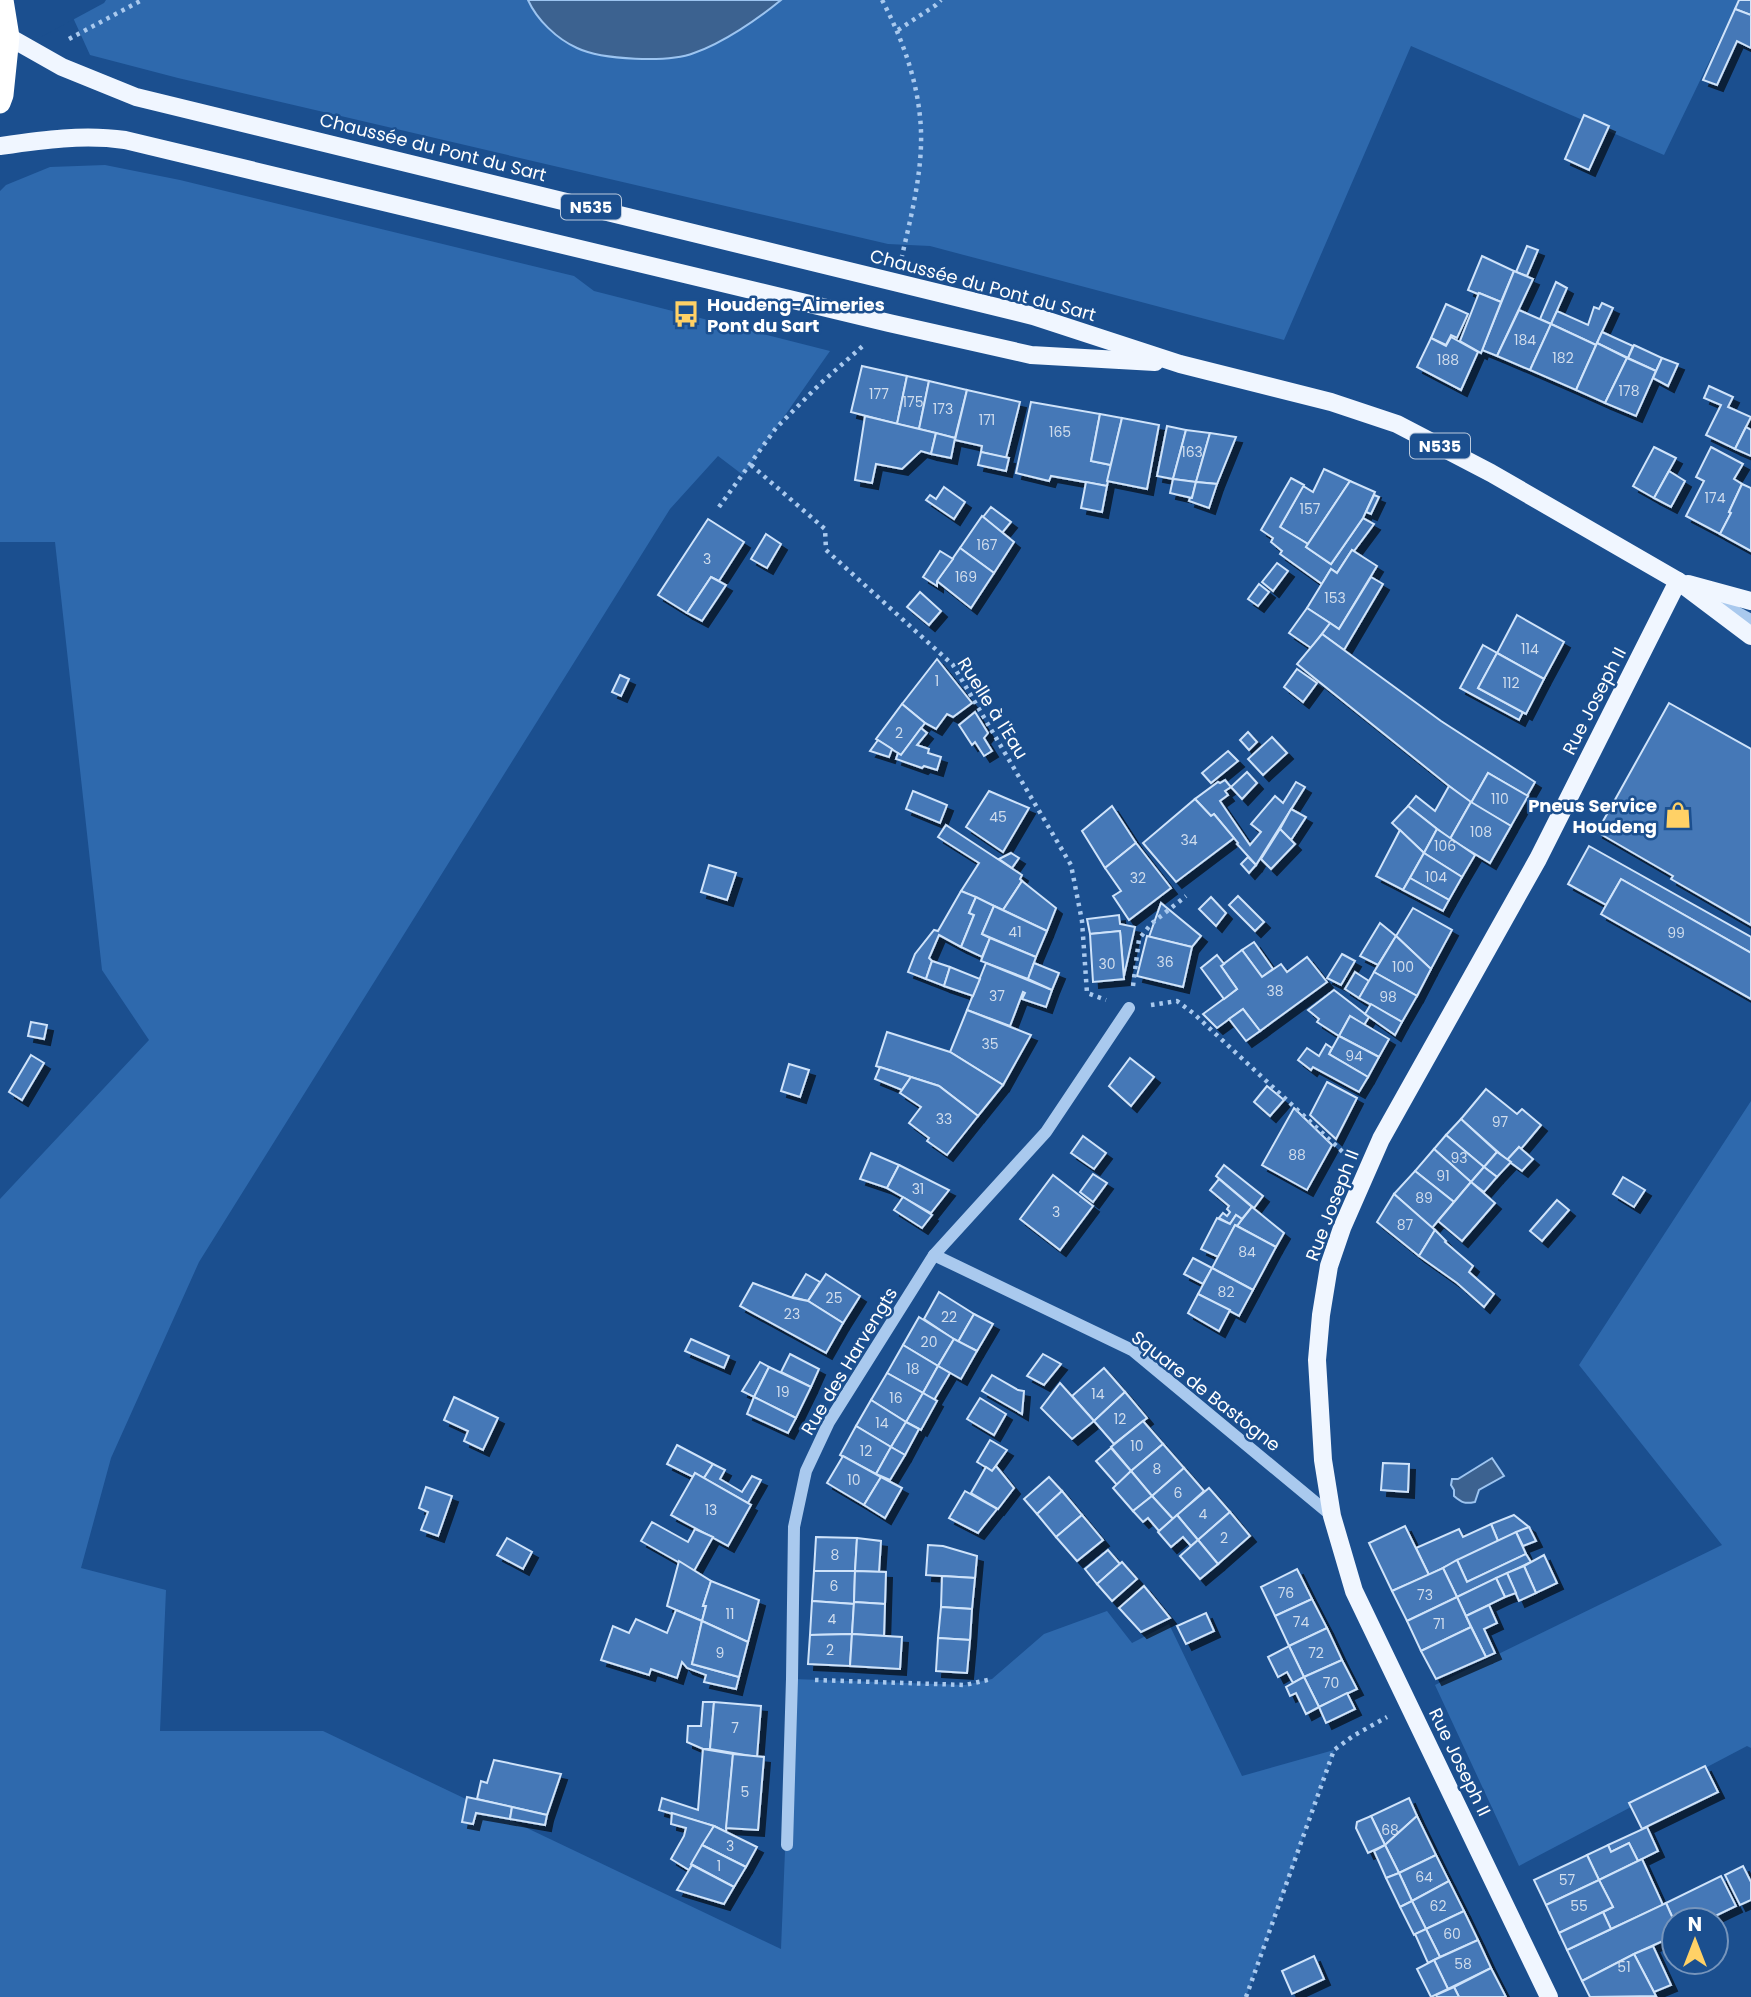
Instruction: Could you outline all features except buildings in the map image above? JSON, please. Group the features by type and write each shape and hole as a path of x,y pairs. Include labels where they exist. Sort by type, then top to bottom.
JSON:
{"highway":[{"path":"0,103 9,37 3,0"}],"main road":[{"name":"Chaussée du Pont du Sart","path":"9,37 62,66 136,97 1033,316 1180,364 1331,402 1397,424 1491,473 1678,581 1751,636"},
{"name":"Chaussée du Pont du Sart","path":"0,146 46,139 101,136 125,139 1031,355 1180,364"},
{"name":"Chaussée du Pont du Sart","path":"1678,581 1751,601"},
{"name":"Rue Joseph II","path":"1549,1997 1354,1591 1332,1516 1323,1460 1317,1360 1321,1315 1329,1266 1342,1228 1381,1139 1538,859 1678,581"}],"street":[{"path":"1678,581 1751,620"},
{"name":"Rue des Harvengts","path":"787,1845 794,1527 806,1471 829,1422 934,1255 1046,1132 1129,1008"},
{"name":"Square de Bastogne","path":"934,1255 1132,1350 1332,1516"}],"path":[{"path":"882,0 898,30 915,83 920,120 919,161 897,282"},
{"path":"898,30 941,0"},
{"path":"719,507 776,428 821,383 889,323"},
{"name":"Ruelle à l'Eau","path":"751,464 825,529 826,550 953,665 1071,866 1082,921 1087,993 1129,1008"},
{"path":"1186,896 1151,924 1139,939 1129,1008 1177,1001 1366,1174"},
{"path":"792,1679 965,1685 992,1679"},
{"path":"1246,1997 1334,1750 1353,1735 1409,1705"}],"shaded area":[{"path":"65,0 528,0 529,3 744,27 781,0 1739,0 1664,155 1411,46 1284,340 930,246 888,244 90,55"},
{"path":"528,0 781,0 740,30 705,49 683,56 652,59 602,55 577,48 548,28"},
{"path":"105,165 180,180 574,276 594,291 830,351 743,475 718,456 670,509 199,1262 111,1458 81,1568 166,1590 160,1731 323,1731 781,1949 792,1679 965,1685 992,1679 1044,1634 1107,1611 1132,1643 1169,1624 1242,1776 1334,1750 1246,1997 0,1997 0,1199 149,1040 102,970 55,542 0,542 0,191 6,185 50,167"},
{"path":"1751,1101 1751,1748 1747,1746 1519,1866 1435,1685 1722,1545 1579,1365"},
{"path":"1492,1458 1504,1476 1479,1490 1475,1502 1464,1502 1454,1496 1452,1479 1458,1479"}],"pier":[{"path":"0,0 106,0 2,58"}],"place":[{"name":"Houdeng-Aimeries Pont du Sart","path":"686,314"},
{"name":"Pneus Service Houdeng","path":"1678,815"}]}
